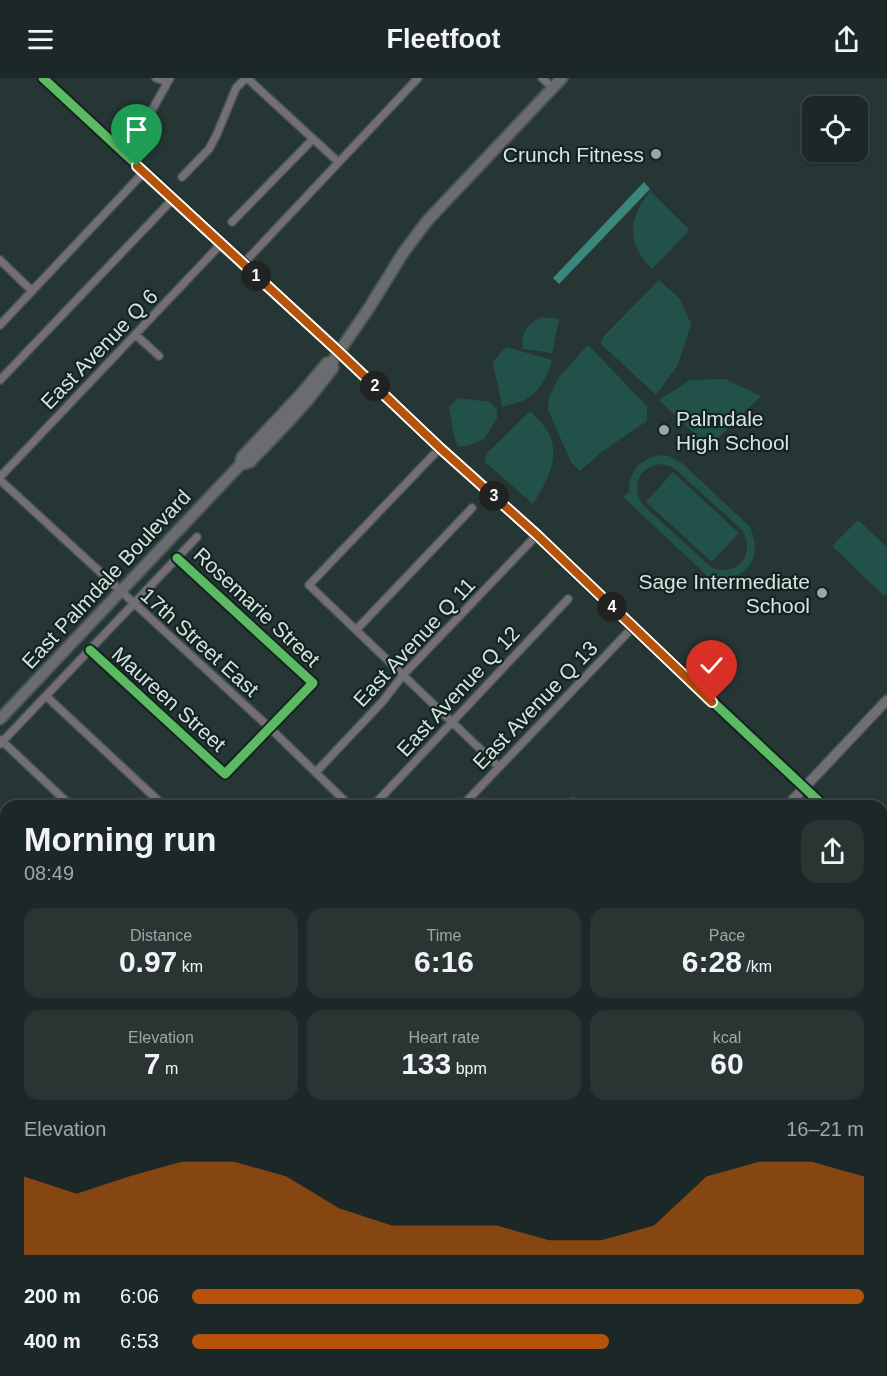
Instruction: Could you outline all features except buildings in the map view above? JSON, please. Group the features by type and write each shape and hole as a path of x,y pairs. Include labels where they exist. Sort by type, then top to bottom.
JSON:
{"highway":[{"name":"East Palmdale Boulevard","path":"0,718 240,465 242,458 327,363 332,362 427,220 562,78"},
{"name":"East Palmdale Boulevard","path":"240,465 250,462 308,400 333,368 332,362"},
{"path":"261,450 263,441 283,418 283,414"}],"main road":[{"path":"792,800 887,700"}],"street":[{"path":"43,78 440,448 537,535 818,800"},
{"path":"118,148 151,112 169,80 156,78"},
{"path":"182,177 209,149 236,88 247,78 334,158"},
{"path":"243,264 418,78"},
{"path":"542,78 553,88"},
{"path":"232,222 313,139"},
{"path":"0,325 144,172"},
{"path":"0,380 172,199"},
{"name":"East Avenue Q 6","path":"0,478 221,244"},
{"path":"0,260 32,291"},
{"path":"136,335 159,356"},
{"path":"440,448 309,585 499,767"},
{"name":"17th Street East","path":"0,478 270,728 344,800"},
{"path":"356,630 472,508"},
{"name":"East Avenue Q 11","path":"316,772 383,701 403,675 537,535"},
{"name":"East Palmdale Boulevard","path":"1,742 197,537"},
{"name":"Rosemarie Street","path":"177,558 313,683 270,728"},
{"name":"East Avenue Q 12","path":"379,800 568,599"},
{"name":"East Avenue Q 13","path":"468,800 633,627"},
{"name":"Maureen Street","path":"90,650 225,774 270,728"},
{"path":"46,696 158,800"},
{"path":"1,742 64,800"}],"shaded area":[{"path":"644,182 650,189 559,284 553,278"},
{"path":"650,191 688,228 688,232 652,269 638,250 633,231 637,212"},
{"path":"659,280 680,299 691,324 678,365 656,395 601,344 603,337"},
{"path":"542,317 559,319 552,353 522,349 526,329"},
{"path":"588,345 647,406 647,421 603,451 580,471 571,462 548,410 549,397 559,377"},
{"path":"506,347 552,360 546,377 535,392 525,400 502,407 493,362"},
{"path":"725,379 761,396 712,444 706,445 659,400 690,380"},
{"path":"458,398 490,402 497,410 497,418 485,438 468,446 458,446 455,441 449,407"},
{"path":"530,411 543,424 551,439 553,449 548,477 533,504 485,462 486,454"},
{"path":"669,456 682,463 749,526 755,547 752,560 744,571 716,584 623,497 629,492 631,478 637,467 647,459","holes":["658,464 670,466 742,530 746,539 746,555 736,567 729,570 711,567 643,505 637,492 641,474 651,466"]},
{"path":"673,472 739,533 712,562 646,502"},
{"path":"858,520 887,547 887,593 884,596 832,546"}],"cycle path":[{"path":"43,78 440,448 537,535 818,800"},
{"path":"90,650 225,774 313,683 177,558"}],"place":[{"name":"Crunch Fitness","path":"656,154"},
{"name":"Palmdale High School","path":"664,430"},
{"name":"Sage Intermediate School","path":"822,593"}],"route":[{"path":"137,166 440,448 537,535 712,702"}]}
